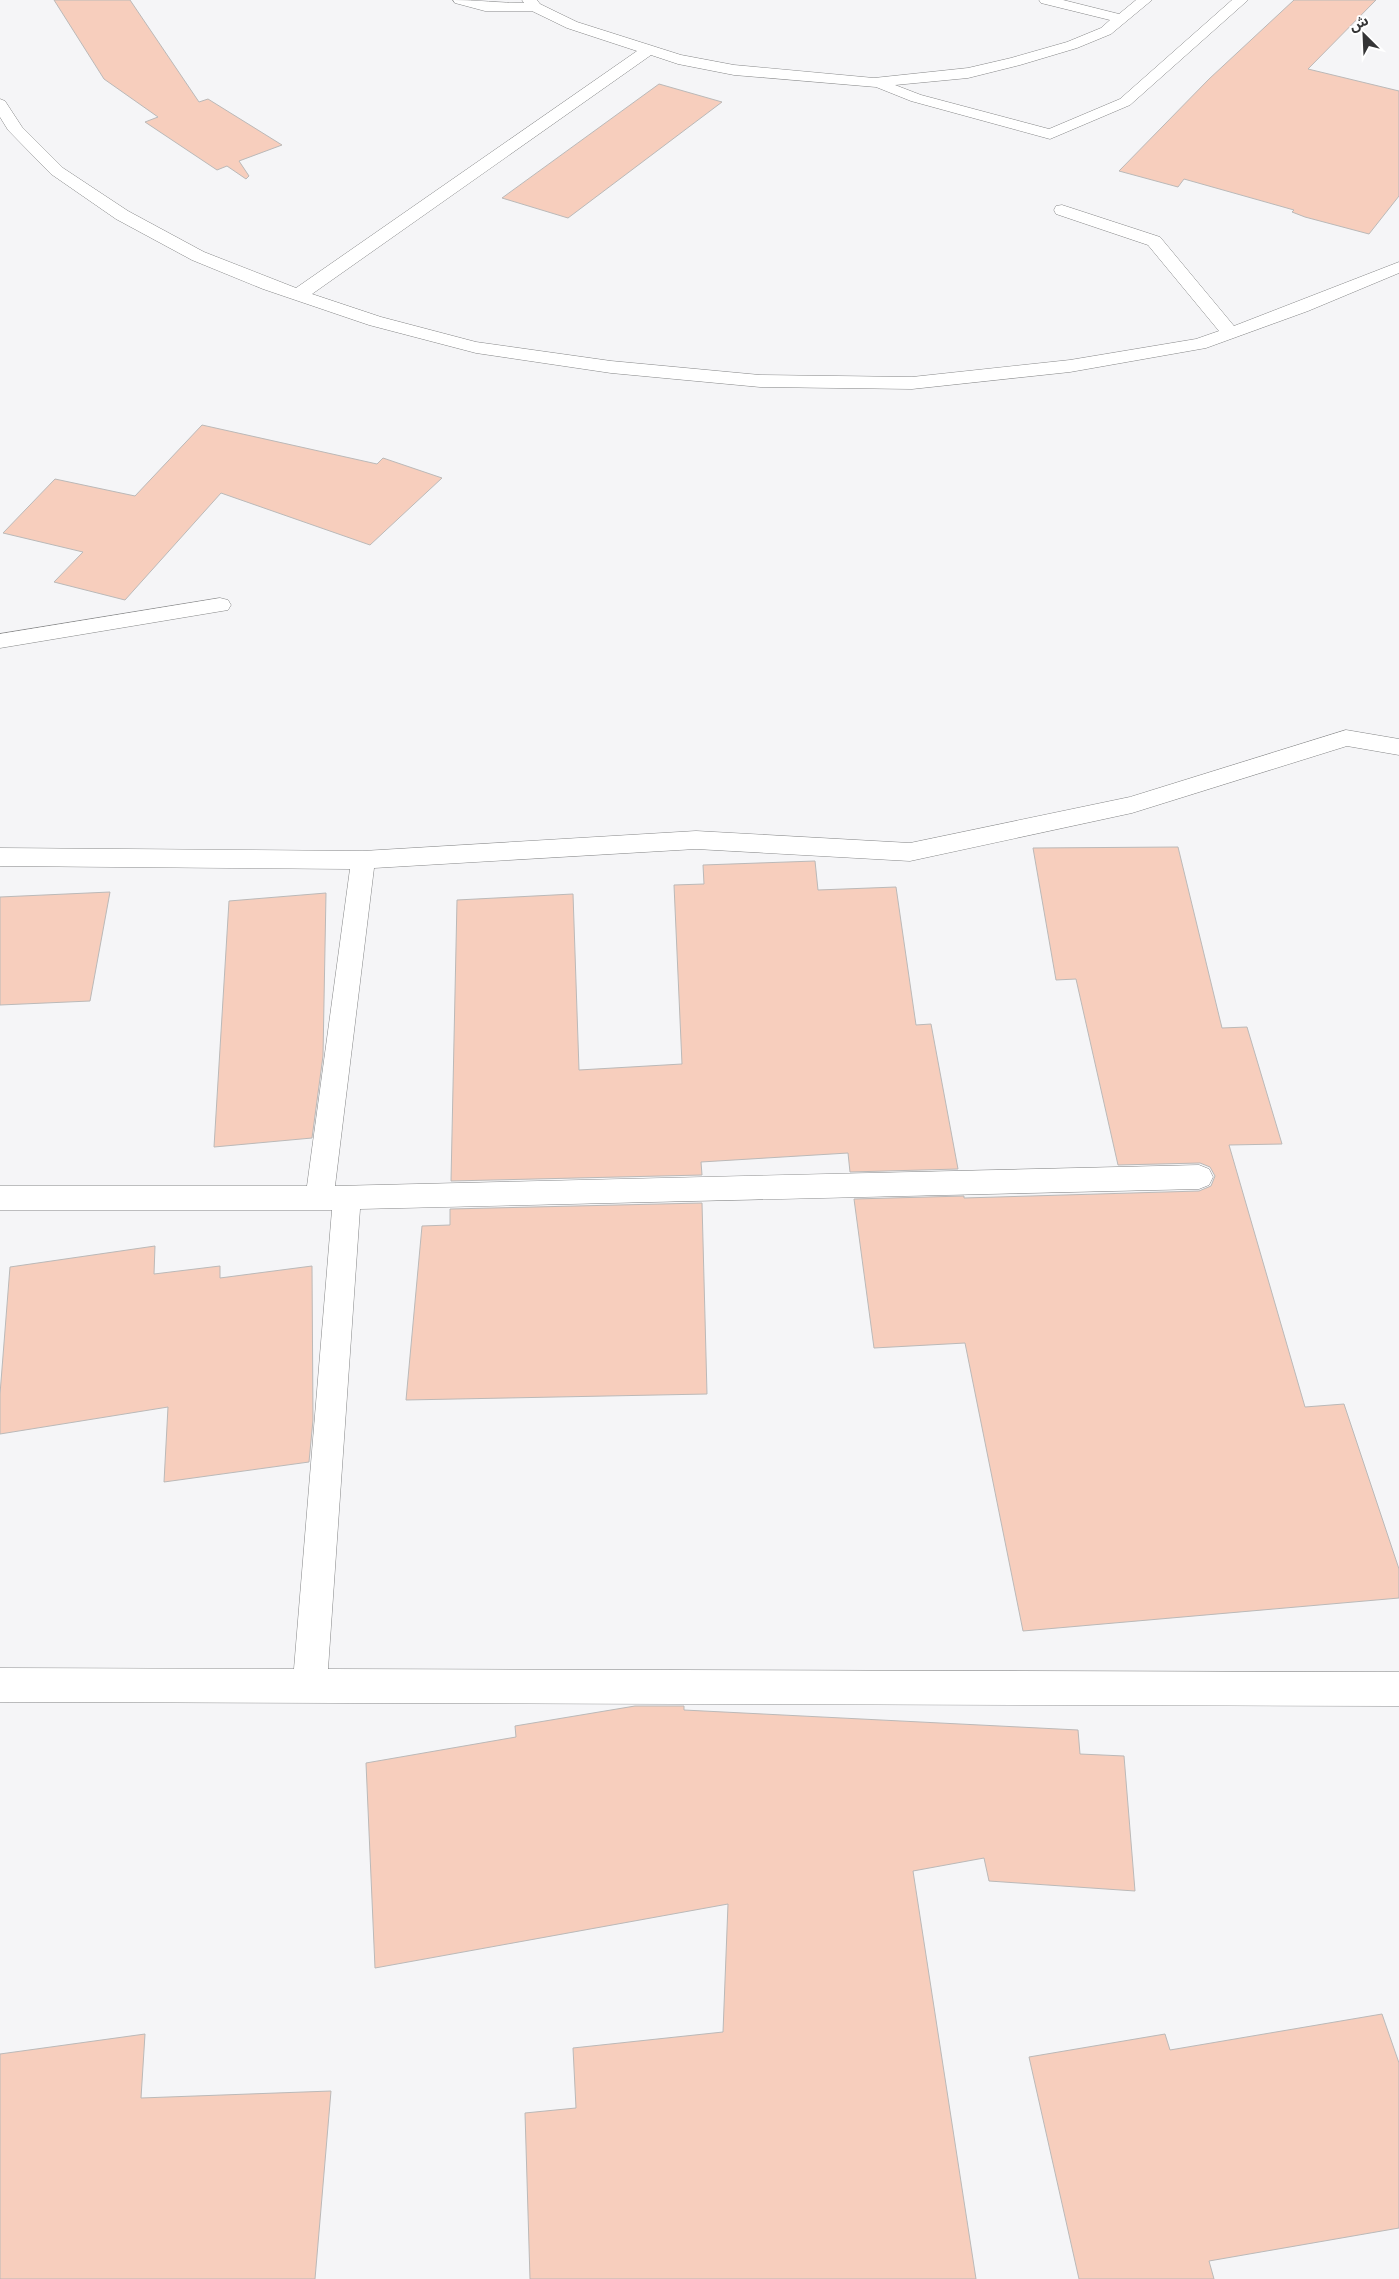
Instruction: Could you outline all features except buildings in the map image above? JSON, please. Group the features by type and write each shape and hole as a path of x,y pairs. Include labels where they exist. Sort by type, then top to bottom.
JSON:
{"street":[{"path":"460,0 485,7 532,4 572,25 678,59 734,70 874,83 968,73 1015,62 1081,42 1106,31 1144,0"},
{"path":"1046,0 1122,19"},
{"path":"874,83 916,98 1050,134 1125,102 1241,0"},
{"path":"298,295 648,50"},
{"path":"0,104 16,130 57,171 122,215 198,256 269,285 375,321 476,347 611,368 760,381 912,383 1070,366 1200,344 1302,307 1399,267"},
{"path":"1062,210 1154,241 1230,333"},
{"path":"0,641 220,605"},
{"path":"0,857 363,860 696,840 910,852 1132,806 1346,738 1399,747"},
{"path":"310,1684 333,1198 363,860"},
{"path":"0,1198 333,1198 1199,1177"},
{"path":"0,1685 310,1684 1399,1689"}]}
